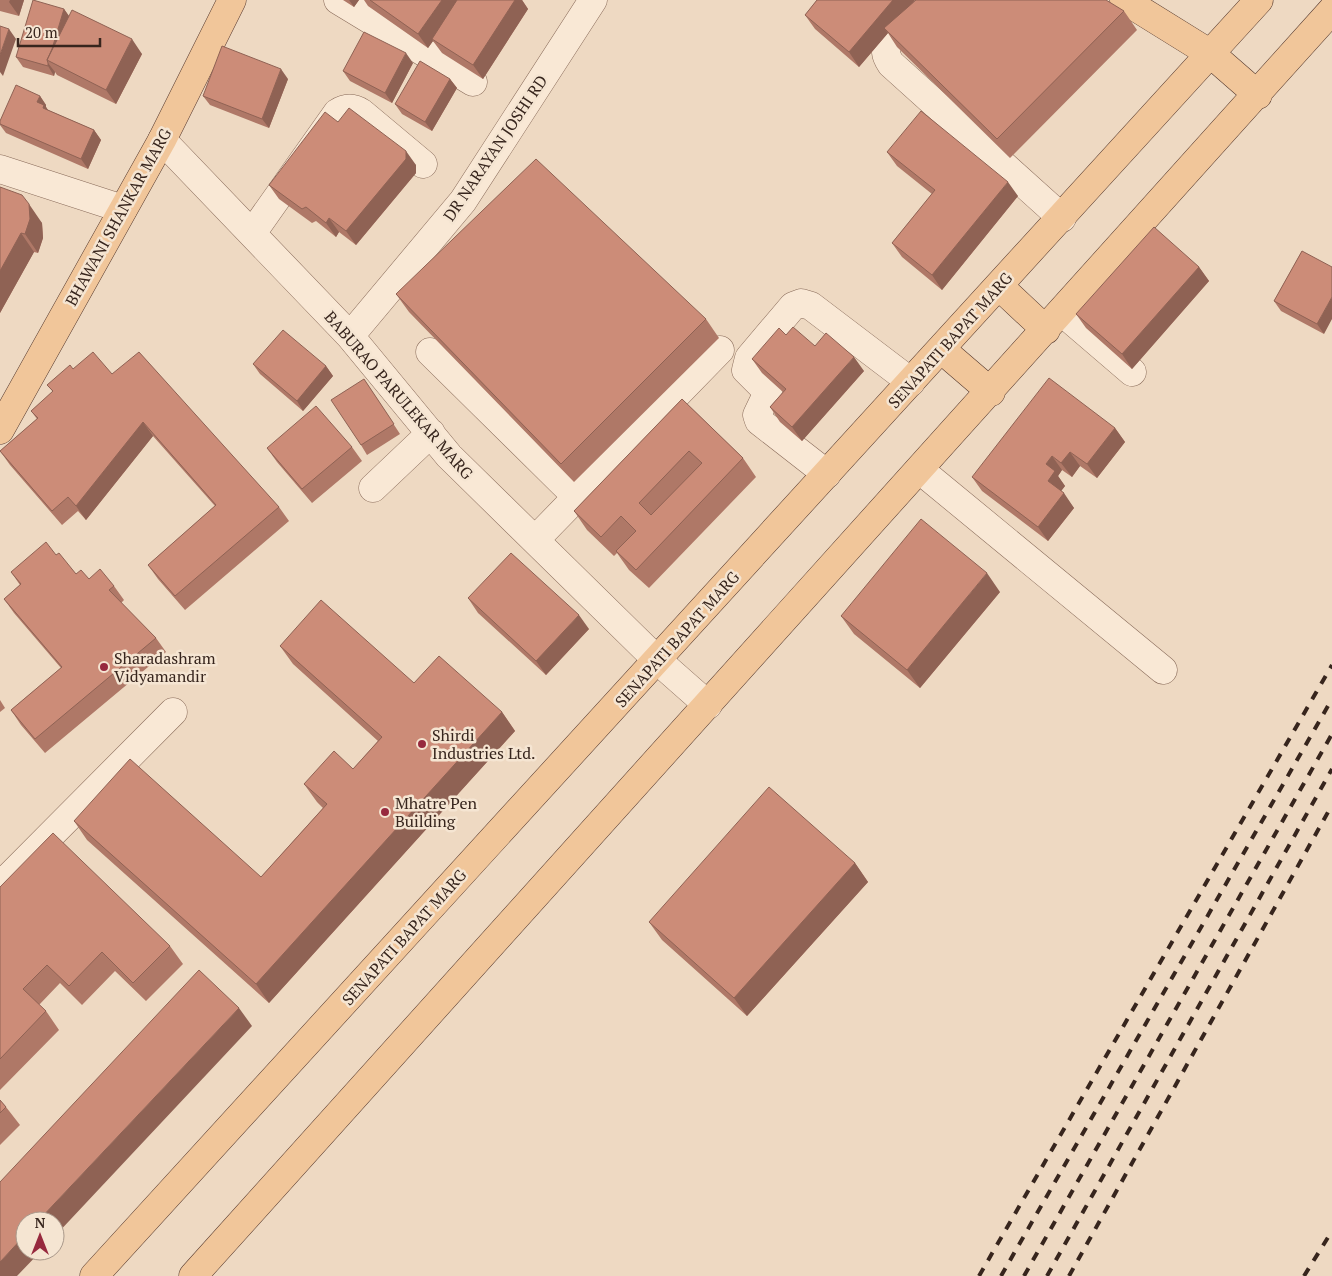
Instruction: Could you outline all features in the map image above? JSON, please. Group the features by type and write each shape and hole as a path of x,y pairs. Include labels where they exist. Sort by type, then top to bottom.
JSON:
{"main road":[{"name":"BHAWANI SHANKAR MARG","path":"0,430 162,140 232,0"},
{"path":"1124,0 1211,54 1258,95"},
{"name":"SENAPATI BAPAT MARG","path":"94,1276 1062,218 1258,0"},
{"path":"193,1276 991,392 1332,10"},
{"path":"999,286 1054,321"},
{"path":"941,350 991,392"}],"street":[{"path":"338,0 473,82"},
{"name":"DR NARAYAN JOSHI RD","path":"350,336 463,201 593,0"},
{"path":"933,0 890,40 886,47 886,56 891,64 1062,218"},
{"path":"252,232 337,113 343,109 350,108 362,113 422,164"},
{"name":"BABURAO PARULEKAR MARG","path":"162,140 350,336 449,456 657,660 708,705"},
{"path":"0,169 123,209"},
{"path":"463,201 482,221"},
{"path":"827,474 758,421 757,415 768,392 746,370 748,358 793,306 801,303 811,306 911,382"},
{"path":"1054,321 1132,372"},
{"path":"535,540 720,350"},
{"path":"430,352 577,497"},
{"path":"372,488 431,433"},
{"path":"920,470 1163,670"},
{"path":"0,886 173,712"}],"building":[{"path":"33,0 64,9 47,60 48,66 16,57"},
{"path":"370,0 442,0 418,34"},
{"path":"457,0 515,0 473,65 432,39"},
{"path":"817,0 893,0 849,52 805,15"},
{"path":"916,0 1106,0 1124,11 997,139 884,28"},
{"path":"72,10 132,39 106,90 47,60"},
{"path":"0,26 9,29 0,55"},
{"path":"364,32 406,53 385,93 343,71"},
{"path":"222,46 281,69 262,119 203,96"},
{"path":"420,61 450,79 425,122 395,104"},
{"path":"16,85 40,96 37,102 44,105 43,108 94,130 81,159 0,124"},
{"path":"349,108 406,151 406,159 346,231 329,218 326,223 306,207 302,209 269,185 325,112 338,122"},
{"path":"921,111 1008,182 932,275 892,243 935,190 887,152"},
{"path":"536,159 706,319 561,464 396,294"},
{"path":"0,187 22,195 29,204 30,219 25,234 21,233 0,271"},
{"path":"1154,227 1199,267 1122,354 1076,314"},
{"path":"1302,251 1332,267 1332,297 1317,324 1274,301"},
{"path":"793,327 815,346 826,333 854,357 792,427 770,407 786,389 752,359 779,328 786,335"},
{"path":"283,330 326,366 297,401 253,364"},
{"path":"93,352 112,374 139,352 279,507 175,596 148,565 216,505 143,422 76,506 68,497 52,511 0,451 38,418 31,411 53,391 47,385 70,365 73,369"},
{"path":"1049,378 1115,428 1087,464 1070,452 1061,463 1052,456 1046,464 1055,471 1048,481 1064,493 1038,527 972,477"},
{"path":"364,379 394,424 361,445 331,400"},
{"path":"682,399 743,458 636,570 616,551 636,531 621,516 601,537 574,511","holes":["689,451 702,463 651,515 639,503"]},
{"path":"316,406 352,447 302,489 267,448"},
{"path":"921,519 987,573 907,670 841,616"},
{"name":"Sharadashram Vidyamandir","path":"46,542 56,555 59,553 76,574 81,570 89,579 100,569 114,586 109,590 156,638 35,739 11,710 62,667 4,599 21,584 11,572"},
{"path":"511,553 579,615 536,661 468,598"},
{"name":"Mhatre Pen Building","path":"321,600 414,683 439,656 502,712 256,984 74,821 130,759 261,877 327,804 304,784 334,751 353,769 382,737 280,646"},
{"path":"769,787 855,863 734,998 649,922"},
{"path":"53,833 170,946 133,983 102,952 69,986 47,965 23,989 46,1011 0,1059 0,887"},
{"path":"199,970 239,1008 47,1211 15,1211 15,1246 0,1262 0,1182"},
{"path":"0,1100 6,1107 0,1113"}],"railway":[{"path":"979,1276 1332,665"},
{"path":"1001,1276 1332,699"},
{"path":"1024,1276 1332,734"},
{"path":"1047,1276 1332,769"},
{"path":"1069,1276 1332,805"},
{"path":"1304,1276 1332,1231"}],"place":[{"name":"Sharadashram Vidyamandir","path":"104,667"},
{"name":"Shirdi Industries Ltd.","path":"422,744"},
{"name":"Mhatre Pen Building","path":"385,812"}]}
